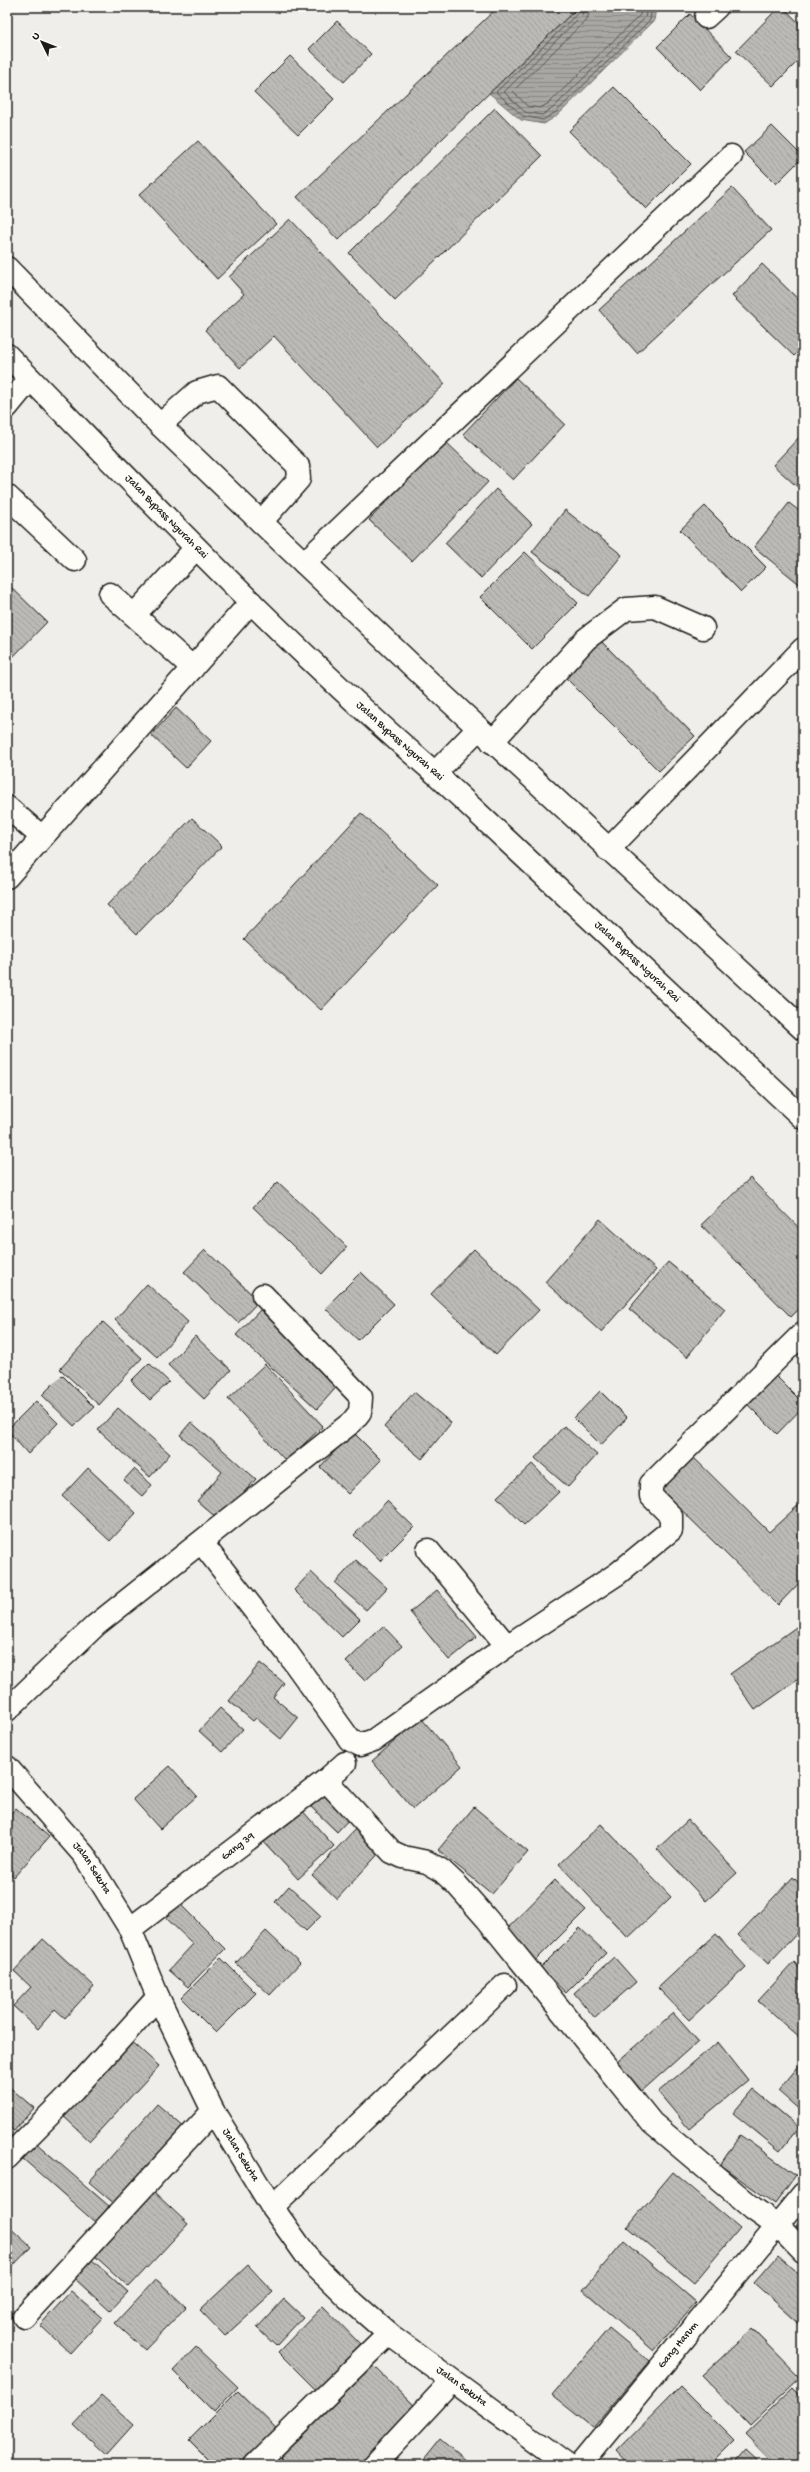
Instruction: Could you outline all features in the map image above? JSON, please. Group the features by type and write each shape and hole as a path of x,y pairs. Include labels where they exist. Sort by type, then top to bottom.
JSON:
{"main road":[{"path":"304,563 731,156"},
{"path":"7,268 160,425 261,522 485,735 803,1029"},
{"name":"Jalan Bypass Ngurah Rai","path":"7,355 196,548 373,720 435,773 803,1118"},
{"path":"7,407 30,379"},
{"path":"160,425 197,392 218,386 298,466 299,478 261,522"},
{"path":"7,496 76,560"},
{"path":"134,615 196,548"},
{"path":"110,594 193,668"},
{"path":"7,877 251,602"},
{"path":"435,773 485,735 586,639 626,609 655,607 703,628"},
{"path":"608,850 803,649"},
{"path":"7,807 42,837"},
{"path":"7,1710 96,1625 202,1543 352,1422 360,1412 361,1397 263,1295"},
{"path":"202,1543 286,1651 350,1740 360,1746 374,1740 507,1646 617,1574 671,1530 671,1516 651,1496 651,1484 803,1333"},
{"path":"428,1550 507,1646"},
{"name":"Gang 39","path":"130,1929 326,1780 345,1762"},
{"name":"Jalan Sekuta","path":"7,1767 84,1855 130,1929 158,1997 213,2111 272,2207 311,2262 389,2334 568,2465"},
{"path":"326,1780 392,1852 403,1857 427,1862 457,1885 501,1936 652,2123 753,2208 778,2225 803,2252"},
{"path":"272,2207 505,1985"},
{"path":"7,2158 74,2090 158,1997"},
{"path":"24,2317 213,2111"},
{"name":"Gang Harum","path":"580,2465 803,2194"},
{"path":"255,2465 389,2334"},
{"path":"374,2465 452,2381"}],"water":[{"path":"578,7 656,7 654,21 558,115 544,124 521,120 489,93"}],"building":[{"path":"498,7 578,7 338,240 297,197"},
{"path":"779,7 783,7 803,27 803,56 773,86 736,51"},
{"path":"690,14 732,57 700,90 657,47"},
{"path":"337,21 371,54 344,82 309,49"},
{"path":"290,56 334,99 298,135 254,92"},
{"path":"614,87 691,164 646,209 569,131"},
{"path":"495,108 542,156 395,300 349,253"},
{"path":"772,126 803,157 776,184 744,152"},
{"path":"198,141 276,224 217,279 139,195"},
{"path":"732,188 771,230 637,353 599,310"},
{"path":"290,219 445,384 377,447 274,336 240,368 205,330 244,294 229,277"},
{"path":"762,264 803,304 803,347 794,356 732,296"},
{"path":"516,378 565,424 513,480 463,434"},
{"path":"803,433 803,492 773,465"},
{"path":"445,441 488,482 412,561 369,520"},
{"path":"496,489 532,524 481,578 445,543"},
{"path":"789,503 803,514 803,587 754,547"},
{"path":"705,506 766,567 741,592 680,530"},
{"path":"565,510 622,555 589,596 532,552"},
{"path":"525,552 578,603 532,649 480,597"},
{"path":"7,583 47,622 7,663"},
{"path":"601,641 695,736 659,771 565,677"},
{"path":"176,708 211,741 186,768 151,735"},
{"path":"361,813 438,885 321,1010 244,939"},
{"path":"192,818 222,846 137,934 107,905"},
{"path":"750,1178 803,1232 803,1305 791,1317 701,1225"},
{"path":"278,1182 347,1247 322,1274 253,1207"},
{"path":"600,1219 656,1270 601,1332 545,1282"},
{"path":"474,1249 539,1310 496,1355 431,1294"},
{"path":"205,1250 259,1301 238,1323 184,1272"},
{"path":"668,1262 725,1309 687,1357 629,1309"},
{"path":"361,1272 394,1304 358,1340 325,1308"},
{"path":"147,1284 188,1322 157,1357 115,1320"},
{"path":"261,1309 341,1382 317,1409 236,1335"},
{"path":"103,1322 142,1358 99,1405 60,1369"},
{"path":"195,1336 231,1370 204,1399 168,1365"},
{"path":"149,1363 169,1382 150,1400 131,1381"},
{"path":"265,1364 323,1426 286,1461 228,1399"},
{"path":"62,1375 94,1407 74,1426 42,1395"},
{"path":"775,1375 803,1403 803,1407 777,1434 747,1404"},
{"path":"600,1391 627,1418 601,1445 574,1418"},
{"path":"414,1392 451,1423 422,1459 384,1427"},
{"path":"36,1401 58,1423 28,1454 7,1430"},
{"path":"118,1408 170,1454 150,1477 98,1430"},
{"path":"191,1422 256,1479 219,1520 197,1501 222,1472 180,1435"},
{"path":"564,1426 597,1455 568,1487 535,1458"},
{"path":"353,1432 381,1460 348,1494 320,1467"},
{"path":"689,1453 769,1532 803,1501 803,1579 778,1605 657,1486"},
{"path":"532,1464 559,1492 524,1525 497,1497"},
{"path":"88,1468 136,1513 110,1541 62,1496"},
{"path":"134,1469 152,1485 142,1496 124,1480"},
{"path":"387,1501 414,1527 380,1561 354,1535"},
{"path":"356,1560 387,1588 366,1610 335,1583"},
{"path":"311,1572 360,1619 342,1637 294,1590"},
{"path":"437,1590 477,1637 449,1660 410,1612"},
{"path":"799,1625 803,1631 803,1676 755,1710 730,1674"},
{"path":"383,1626 402,1646 365,1681 346,1662"},
{"path":"260,1663 284,1683 273,1697 298,1718 281,1739 256,1718 253,1721 229,1701"},
{"path":"220,1708 243,1729 222,1752 199,1731"},
{"path":"421,1718 462,1766 413,1809 372,1761"},
{"path":"170,1766 197,1796 160,1829 133,1799"},
{"path":"324,1791 351,1817 337,1832 310,1806"},
{"path":"474,1807 528,1852 492,1894 438,1850"},
{"path":"16,1808 49,1837 14,1877 7,1870 7,1818"},
{"path":"300,1808 334,1846 298,1879 263,1841"},
{"path":"688,1820 737,1873 706,1901 657,1849"},
{"path":"601,1824 671,1897 628,1938 559,1864"},
{"path":"357,1827 382,1850 337,1899 312,1875"},
{"path":"793,1877 803,1887 803,1927 768,1964 738,1935"},
{"path":"555,1880 586,1910 533,1963 503,1933"},
{"path":"289,1886 321,1916 306,1931 275,1902"},
{"path":"178,1902 225,1949 188,1987 169,1970 193,1944 164,1916"},
{"path":"580,1928 606,1953 566,1993 540,1968"},
{"path":"266,1931 300,1963 270,1995 236,1963"},
{"path":"716,1934 746,1967 689,2020 658,1988"},
{"path":"43,1939 94,1986 65,2018 55,2009 38,2029 13,2006 31,1987 14,1971"},
{"path":"614,1957 636,1982 595,2018 574,1993"},
{"path":"221,1958 256,1993 216,2033 181,1998"},
{"path":"794,1962 803,1971 803,2041 758,2001"},
{"path":"673,2013 698,2041 642,2091 617,2062"},
{"path":"128,2038 159,2066 90,2141 59,2112"},
{"path":"718,2042 748,2080 689,2129 658,2092"},
{"path":"803,2061 803,2113 778,2091"},
{"path":"8,2086 34,2108 14,2131 7,2125"},
{"path":"753,2089 799,2127 780,2151 733,2113"},
{"path":"157,2104 185,2128 117,2206 89,2182"},
{"path":"740,2135 796,2175 775,2204 720,2165"},
{"path":"36,2143 109,2206 96,2223 22,2158"},
{"path":"673,2172 740,2228 694,2283 627,2227"},
{"path":"154,2192 188,2224 129,2287 95,2256"},
{"path":"803,2218 803,2232 796,2226"},
{"path":"7,2225 31,2247 10,2269 7,2266"},
{"path":"624,2241 696,2302 654,2351 583,2290"},
{"path":"778,2256 803,2278 803,2327 754,2283"},
{"path":"92,2260 128,2292 110,2311 75,2279"},
{"path":"248,2265 273,2292 225,2336 200,2310"},
{"path":"156,2279 186,2307 145,2350 115,2323"},
{"path":"71,2291 102,2318 70,2353 40,2325"},
{"path":"284,2299 303,2317 276,2346 257,2328"},
{"path":"323,2306 363,2347 318,2392 278,2352"},
{"path":"609,2328 649,2361 593,2428 552,2395"},
{"path":"752,2329 800,2378 750,2425 702,2376"},
{"path":"196,2347 238,2387 214,2412 173,2371"},
{"path":"372,2364 418,2409 361,2465 288,2465 279,2456"},
{"path":"680,2387 734,2441 710,2465 630,2465 617,2451"},
{"path":"793,2388 803,2398 803,2465 775,2465 745,2434"},
{"path":"238,2391 281,2433 249,2465 214,2465 189,2440"},
{"path":"101,2396 133,2425 106,2455 74,2425"},
{"path":"440,2439 466,2461 463,2465 419,2465"},
{"path":"746,2451 761,2465 734,2465"}]}
